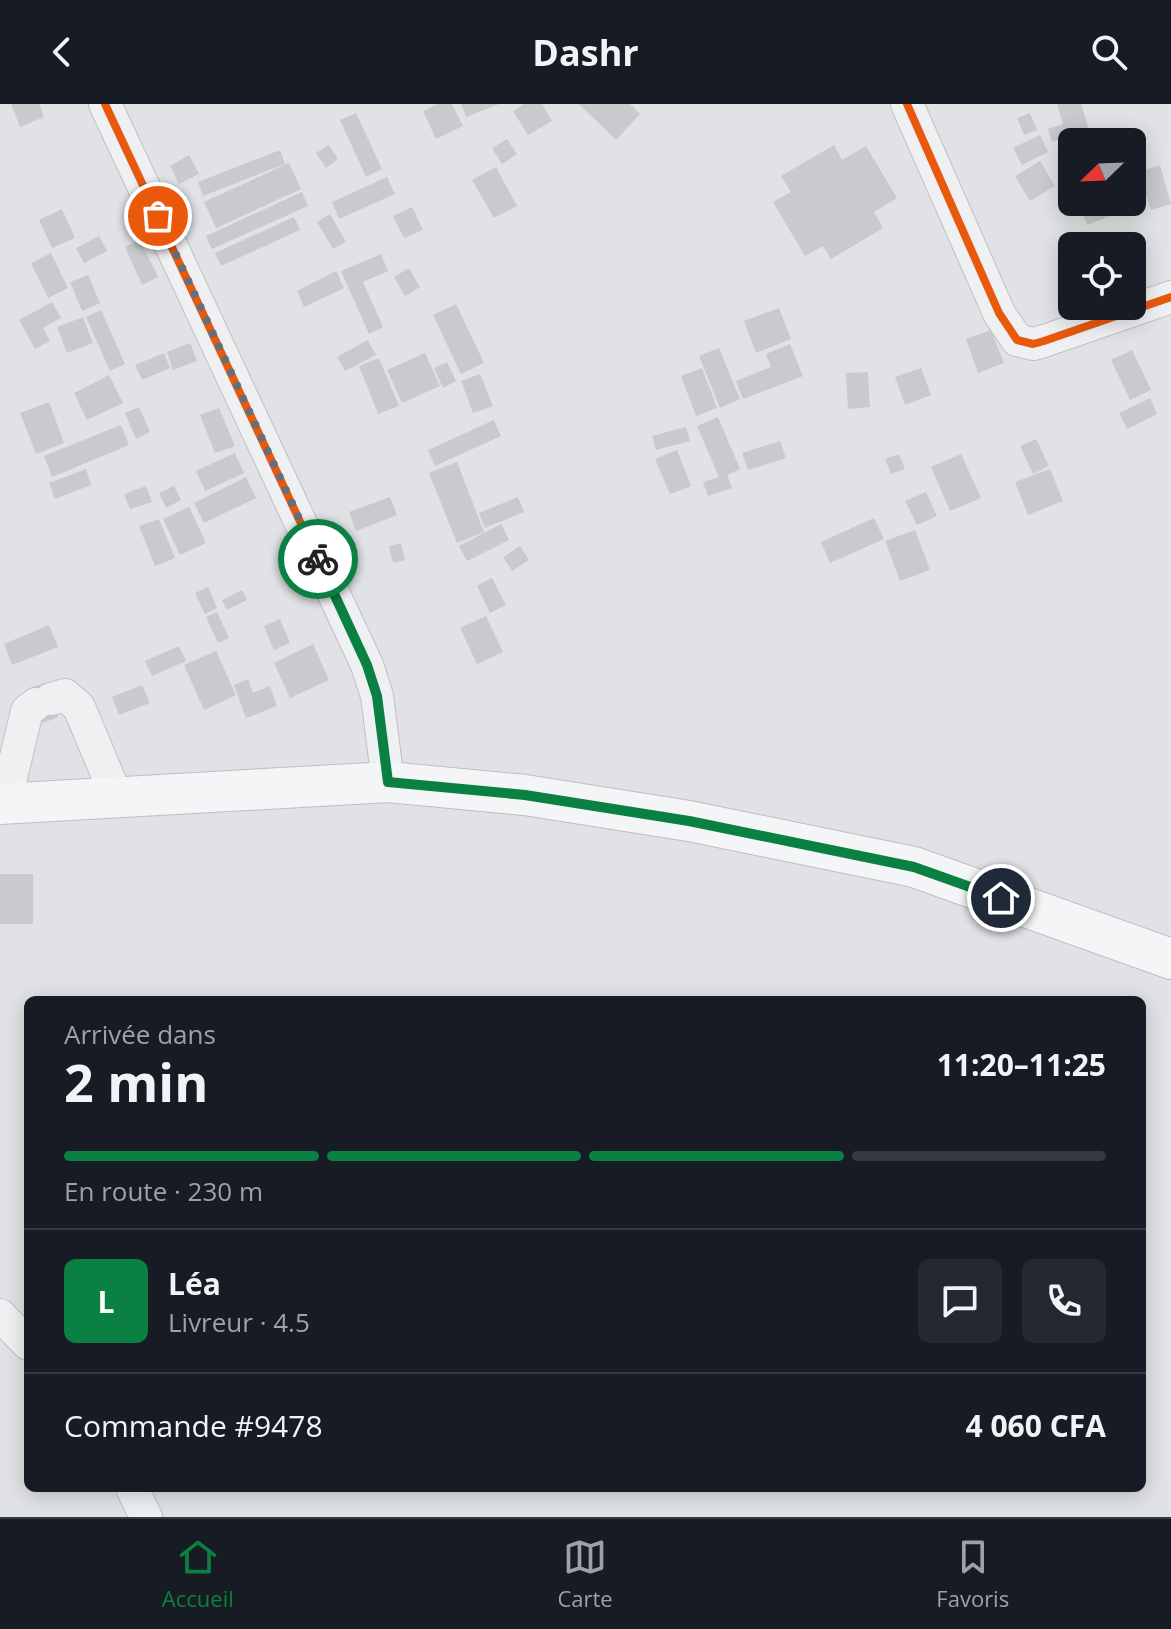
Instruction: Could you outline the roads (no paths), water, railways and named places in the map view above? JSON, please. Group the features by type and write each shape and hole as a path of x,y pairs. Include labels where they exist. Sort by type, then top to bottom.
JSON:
{"main road":[{"path":"3,804 388,782 555,800 689,821 914,867 1171,959"}],"street":[{"path":"105,104 367,665 377,696 388,782"},
{"path":"907,104 999,313 1017,340 1033,344 1044,341 1171,297"},
{"path":"3,804 27,711 65,695 79,707 117,798"},
{"path":"0,1315 24,1340"},
{"path":"134,1492 146,1517"}]}
